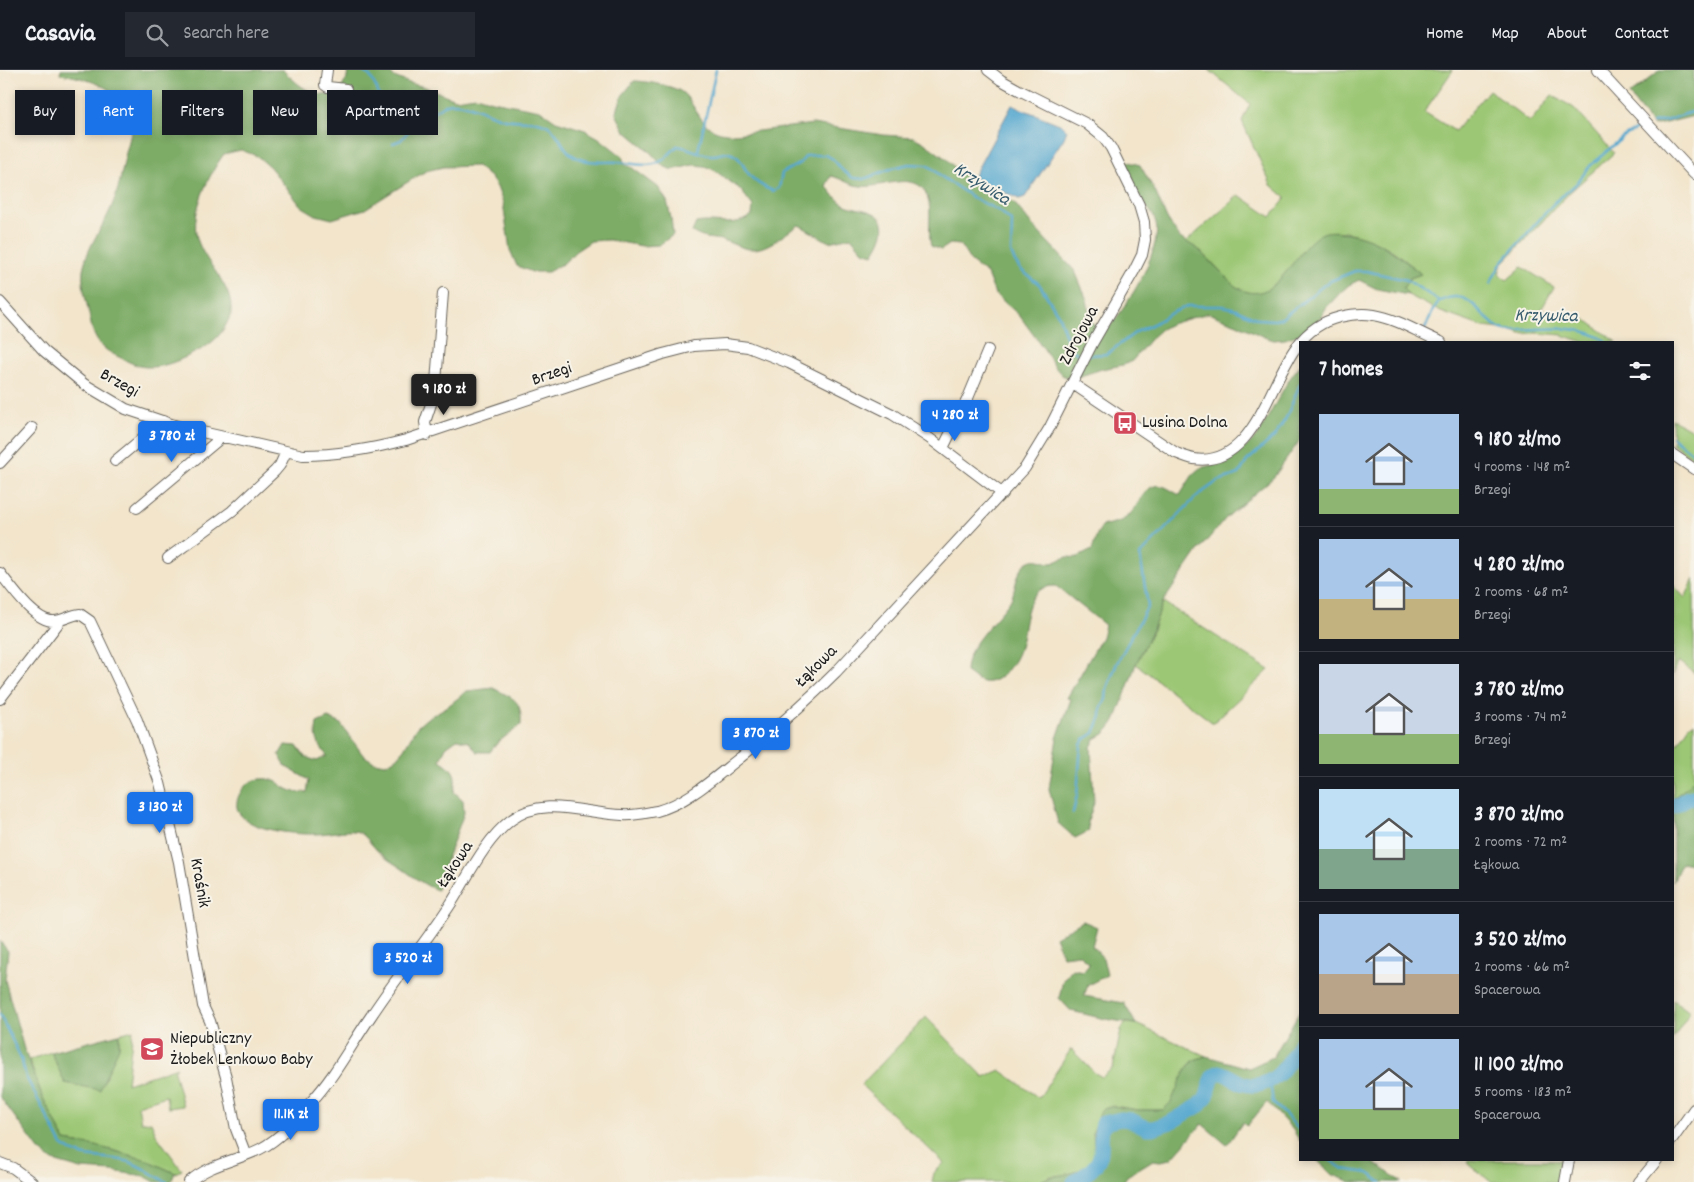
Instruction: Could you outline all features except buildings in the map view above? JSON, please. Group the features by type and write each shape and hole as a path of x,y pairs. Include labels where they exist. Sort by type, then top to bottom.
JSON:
{"street":[{"path":"327,70 325,85 346,89"},
{"name":"Zdrojowa","path":"988,70 1019,90 1074,117 1103,137 1111,148 1139,205 1144,222 1146,240 1142,255 1092,344 1073,384 1176,453 1194,459 1215,458 1233,450 1246,437 1260,416 1287,360 1299,343"},
{"path":"1598,70 1694,174"},
{"path":"427,434 425,422 436,382 443,293"},
{"name":"Brzegi","path":"0,302 44,351 84,384 126,409 222,437 303,455 324,455 367,450 427,434 663,354 694,346 725,344 748,347 789,363 892,414 943,448 1003,494"},
{"name":"Zdrojowa","path":"1301,341 1314,328 1331,319 1353,314 1374,315 1397,322 1439,341"},
{"path":"943,448 968,398 988,350"},
{"name":"Łąkowa","path":"188,1182 203,1172 261,1149 272,1142 312,1102 503,827 521,814 546,807 623,815 639,814 674,805 706,785 798,708 830,678 1003,494 1033,456 1073,384"},
{"path":"115,462 163,421"},
{"path":"0,463 32,428"},
{"path":"137,508 222,437"},
{"path":"168,558 239,504 275,471 286,452"},
{"path":"1674,455 1694,469"},
{"name":"Kraśnik","path":"0,573 36,614 51,622 80,614 90,620 136,720 152,759 169,819 179,862 203,1006 210,1021 226,1077 236,1129 246,1155"},
{"path":"0,699 60,621"},
{"path":"1674,1137 1694,1109"},
{"path":"1565,1182 1569,1161"},
{"path":"1639,1182 1656,1161"},
{"path":"0,1163 13,1168 32,1182"}],"green space":[{"path":"61,70 283,70 306,90 253,90 253,135 317,135 317,94 327,95 327,135 438,135 438,92 455,99 476,96 540,110 556,121 585,130 599,138 622,156 625,165 631,167 658,187 667,201 673,235 659,245 642,246 609,240 591,241 576,251 564,263 548,272 532,272 517,266 510,250 503,203 497,187 490,177 477,166 443,167 426,171 365,209 332,219 316,215 301,206 270,167 257,156 241,150 224,154 212,172 202,194 196,217 196,228 201,248 228,293 231,303 231,315 218,336 202,349 167,364 153,367 140,366 106,349 94,335 84,290 83,271 89,250 114,201 130,135 152,135 152,90 110,90 90,81 60,74"},
{"path":"348,70 387,70 394,77 432,90 341,90 347,78"},
{"path":"1209,70 1453,70 1424,112 1455,131 1489,90 1530,122 1552,95 1574,108 1614,153 1570,192 1502,264 1499,274 1507,280 1522,267 1554,287 1541,310 1586,320 1616,341 1581,341 1562,335 1521,334 1509,330 1483,327 1441,312 1408,295 1403,288 1410,278 1421,274 1390,249 1352,233 1333,231 1325,233 1314,240 1274,285 1262,292 1250,292 1235,286 1201,251 1186,242 1239,195 1271,217 1286,198 1271,185 1242,121 1250,104"},
{"path":"1660,70 1694,70 1694,116 1653,126 1629,95"},
{"path":"634,81 660,84 679,90 686,96 705,124 720,132 735,134 813,124 883,135 913,137 923,142 949,161 972,182 1008,198 1016,205 1075,271 1087,300 1091,320 1097,329 1107,329 1124,308 1141,279 1154,249 1156,235 1155,219 1139,197 1125,161 1140,165 1155,191 1167,219 1180,238 1198,249 1235,286 1250,292 1262,291 1273,285 1284,275 1312,240 1328,232 1357,235 1377,242 1395,253 1421,274 1410,278 1403,288 1408,295 1377,289 1359,280 1341,292 1306,332 1285,339 1274,340 1264,337 1208,313 1171,324 1153,336 1132,361 1071,379 1062,375 1055,367 1019,315 995,294 987,274 971,262 960,245 950,244 941,250 931,246 929,202 922,188 915,183 897,182 860,186 831,176 826,186 842,203 876,214 881,219 884,230 873,254 863,251 851,237 829,242 799,225 770,244 757,249 744,248 725,241 703,237 692,232 696,223 738,222 752,215 753,206 740,189 714,170 704,166 693,165 672,170 663,166 648,150 625,131 616,114 622,96"},
{"path":"1299,366 1299,441 1274,477 1226,518 1198,551 1163,602 1153,629 1136,664 1116,719 1104,734 1095,739 1091,747 1094,803 1088,821 1089,831 1075,838 1058,823 1049,789 1057,738 1071,699 1067,698 1102,637 1105,625 1056,586 1045,587 1037,592 1032,599 1028,608 1018,653 1002,676 990,682 983,682 966,672 971,652 982,634 1010,601 1019,574 1025,564 1036,560 1052,563 1067,557 1078,557 1092,550 1097,534 1102,526 1125,518 1152,487 1165,487 1180,495 1194,473 1200,468 1232,457 1258,435 1288,381"},
{"path":"1674,420 1694,431 1694,459 1674,445"},
{"path":"1694,579 1694,673 1679,661 1674,673 1674,586 1685,598"},
{"path":"1163,602 1269,670 1213,723 1136,664 1153,629"},
{"path":"493,688 515,701 520,710 521,725 501,740 490,752 477,752 469,742 457,739 446,747 440,760 454,773 454,792 463,800 464,813 437,890 420,881 385,857 363,835 357,832 305,834 276,831 248,821 240,813 237,803 242,790 255,780 272,780 291,791 307,792 309,780 286,767 279,755 285,745 297,746 305,757 317,761 327,756 318,741 316,733 317,723 328,718 340,723 363,755 374,762 386,764 396,758 404,749 416,728 426,719 448,706 467,691"},
{"path":"1694,723 1694,779 1674,797 1674,747 1690,725"},
{"path":"1694,779 1694,865 1682,862 1674,879 1674,797"},
{"path":"1083,921 1097,927 1092,946 1103,958 1107,975 1088,985 1084,996 1124,1003 1136,1024 1071,1011 1059,998 1063,980 1072,969 1083,971 1089,964 1079,954 1063,956 1055,937"},
{"path":"0,941 8,951 5,980 24,1049 43,1098 65,1141 96,1146 144,1159 175,1173 171,1182 155,1182 144,1176 112,1171 81,1169 53,1161 39,1150 0,1097"},
{"path":"1674,1001 1690,1012 1674,1037"},
{"path":"1299,1013 1299,1139 1293,1130 1267,1102 1247,1126 1243,1122 1227,1145 1202,1124 1171,1159 1153,1160 1127,1176 1123,1182 1039,1182 1074,1172 1087,1164 1095,1156 1093,1132 1101,1110 1113,1106 1138,1110 1163,1110 1171,1102 1186,1069 1194,1060 1206,1056 1249,1068 1273,1057"},
{"path":"926,1017 984,1077 1000,1070 1039,1098 1071,1049 1095,1073 1102,1077 1113,1068 1121,1030 1125,1023 1136,1024 1206,1056 1194,1060 1186,1069 1177,1092 1163,1110 1138,1110 1113,1106 1101,1110 1095,1144 1095,1156 1087,1167 1077,1174 1051,1176 1039,1182 932,1182 934,1173 944,1163 861,1085"},
{"path":"133,1030 127,1084 177,1067 174,1071 183,1106 168,1108 166,1096 138,1105 141,1122 151,1122 157,1136 182,1170 175,1173 122,1153 65,1141 43,1098 29,1060 51,1052 65,1083 119,1047 119,1034"},
{"path":"119,1034 119,1047 100,1090 65,1083 51,1052"},
{"path":"1318,1161 1371,1161 1402,1182 1351,1182 1331,1174"},
{"path":"1468,1161 1567,1161 1563,1182 1491,1182 1469,1164"}],"water":[{"path":"1012,105 1062,125 1067,130 1064,138 1025,197 1019,199 977,180 974,175"}],"waterway":[{"name":"Krzywica","path":"360,70 370,76 377,89 381,104 389,112 400,113 416,122 421,121 441,107 454,103 474,107 505,119 540,122 550,127 556,133 571,154 583,160 650,165 658,163 667,157 677,146 707,155 729,153 739,159 756,182 773,191 779,188 782,173 800,163 806,156 826,155 853,178 864,179 909,164 926,165 972,197 1001,212 1012,222 1011,252 1015,262 1043,290 1059,316 1070,348 1079,355 1084,355"},
{"path":"698,151 716,70"},
{"path":"1652,123 1668,120 1694,111"},
{"path":"1490,284 1502,262 1554,203 1576,184 1590,166 1623,137 1644,125"},
{"path":"393,143 401,140 405,135"},
{"name":"Krzywica","path":"1089,355 1107,354 1136,332 1187,306 1223,306 1236,309 1258,319 1275,320 1282,318 1328,282 1355,271 1366,271 1407,280 1439,301"},
{"name":"Krzywica","path":"1439,301 1452,297 1468,301 1492,323 1505,330 1554,328 1573,330 1591,334 1605,341"},
{"path":"1425,329 1439,301"},
{"path":"1073,813 1077,795 1081,745 1085,739 1094,733 1106,699 1107,688 1117,663 1148,606 1140,555 1197,496 1218,481 1239,474 1247,461 1275,436 1286,418 1299,386"},
{"name":"Krzywica","path":"1674,439 1694,454"},
{"path":"1674,806 1688,798 1694,797"},
{"path":"0,1015 21,1058 26,1077 62,1145 70,1151 79,1154 129,1162 167,1182"},
{"path":"1074,1182 1091,1170 1098,1162 1101,1152 1103,1123 1121,1119 1131,1120 1147,1128 1153,1128 1171,1122 1200,1105 1207,1096 1213,1076 1219,1072 1244,1084 1263,1084 1271,1080 1285,1067 1299,1045"},
{"path":"1270,1082 1273,1103 1299,1130"},
{"path":"1331,1161 1343,1169 1368,1173 1381,1182"}],"place":[{"name":"Lusina Dolna","path":"1125,423"},
{"name":"Niepubliczny Żłobek Lenkowo Baby","path":"152,1049"}]}
